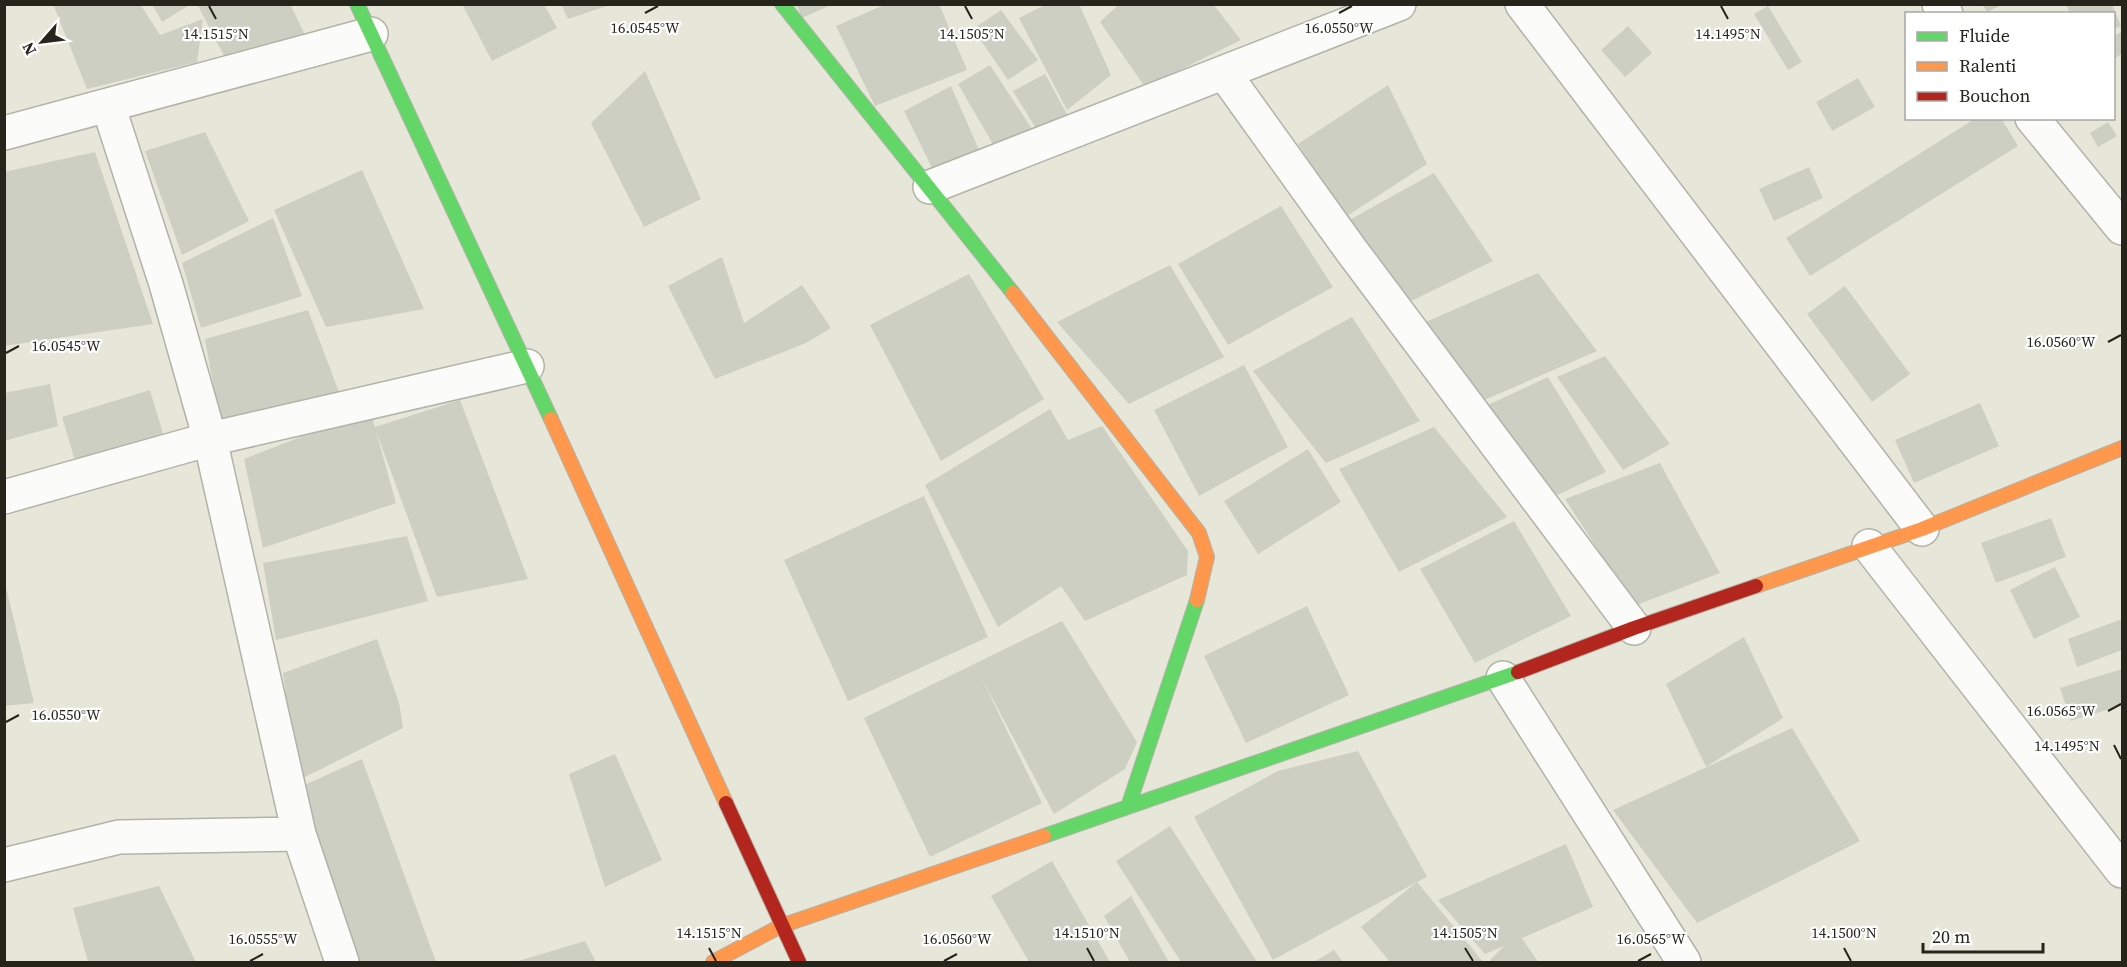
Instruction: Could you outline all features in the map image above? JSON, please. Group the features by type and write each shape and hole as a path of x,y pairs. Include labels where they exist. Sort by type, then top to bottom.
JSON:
{"street":[{"path":"357,4 527,366 781,926 800,963"},
{"path":"782,4 930,188 1199,533 1207,557 1203,581 1129,804"},
{"path":"930,188 1399,4"},
{"path":"1522,4 1922,528"},
{"path":"4,133 371,34"},
{"path":"1224,73 1352,250 1634,628"},
{"path":"108,105 166,284 210,439 299,834 342,963"},
{"path":"2034,120 2122,228"},
{"path":"4,497 210,439 527,366"},
{"path":"713,963 781,926 1129,804 1503,678 1634,628 1922,528 2122,448"},
{"path":"1869,546 2122,871"},
{"path":"1503,678 1683,962"},
{"path":"4,865 119,837 299,834"}],"building":[{"path":"53,4 140,4 160,35 203,19 197,62 87,89"},
{"path":"152,4 191,4 162,22"},
{"path":"197,4 290,4 307,39 232,71"},
{"path":"462,4 544,4 557,28 492,61"},
{"path":"561,4 610,4 610,5 568,19"},
{"path":"796,4 833,4 802,18"},
{"path":"886,4 939,4 967,70 875,106 836,26"},
{"path":"1047,4 1079,4 1111,75 1067,110 1019,18"},
{"path":"1119,4 1213,4 1241,40 1145,87 1100,22"},
{"path":"1982,4 2004,4 1987,12"},
{"path":"2066,4 2112,4 2121,26 2115,29 2115,12 2069,12"},
{"path":"1768,6 1802,62 1788,70 1754,14"},
{"path":"1001,10 1038,60 1008,80 973,29"},
{"path":"1628,26 1652,53 1625,77 1601,50"},
{"path":"2122,32 2122,54 2115,58 2115,35"},
{"path":"990,65 1034,132 997,151 958,84"},
{"path":"645,71 701,199 644,227 591,123"},
{"path":"1045,74 1075,129 1043,140 1013,91"},
{"path":"1858,78 1875,107 1832,131 1816,102"},
{"path":"1388,85 1427,164 1344,218 1298,144"},
{"path":"951,86 980,152 937,178 904,111"},
{"path":"1973,120 2002,120 2018,146 1810,276 1786,238"},
{"path":"2108,122 2117,136 2098,147 2090,133"},
{"path":"205,132 249,221 182,255 145,151"},
{"path":"95,152 153,324 4,346 4,172"},
{"path":"1809,167 1823,198 1774,221 1759,189"},
{"path":"362,170 424,309 326,327 274,210"},
{"path":"1434,173 1493,261 1401,306 1342,224"},
{"path":"1281,206 1333,287 1228,345 1178,264"},
{"path":"273,218 302,296 201,328 182,263"},
{"path":"722,257 744,323 802,285 831,328 806,343 715,379 668,286"},
{"path":"1170,265 1224,357 1129,404 1057,322"},
{"path":"1538,273 1597,351 1480,402 1419,325"},
{"path":"969,274 1044,399 941,461 870,325"},
{"path":"1845,286 1910,374 1872,402 1807,314"},
{"path":"308,310 342,400 220,423 205,339"},
{"path":"1352,317 1420,421 1326,463 1253,371"},
{"path":"1605,356 1670,444 1623,470 1557,377"},
{"path":"1244,365 1288,447 1199,496 1154,410"},
{"path":"1548,377 1606,472 1555,496 1488,405"},
{"path":"50,384 58,426 4,441 4,393"},
{"path":"150,390 168,450 76,464 62,417"},
{"path":"460,400 528,579 437,597 376,431 396,503 263,548 244,459 370,410 375,427"},
{"path":"1980,403 1999,446 1914,483 1895,440"},
{"path":"1050,409 1068,440 1102,426 1188,551 1187,575 1085,621 1061,586 998,627 925,485"},
{"path":"1434,427 1507,517 1399,572 1339,469"},
{"path":"1308,449 1341,502 1258,554 1224,501"},
{"path":"1660,463 1720,573 1634,606 1565,499"},
{"path":"924,496 988,637 848,701 784,560"},
{"path":"2051,518 2066,557 1996,583 1981,543"},
{"path":"1514,521 1571,616 1475,663 1420,569"},
{"path":"407,536 428,601 276,640 263,563"},
{"path":"2055,567 2080,617 2034,639 2010,590"},
{"path":"4,579 34,703 4,706"},
{"path":"1307,606 1349,695 1246,743 1204,656"},
{"path":"2122,619 2122,650 2077,667 2068,639"},
{"path":"1062,621 1137,742 1125,769 1054,814 982,679 1042,803 930,857 864,718"},
{"path":"1744,637 1783,718 1706,767 1666,684"},
{"path":"377,639 399,703 403,728 297,781 283,673"},
{"path":"2122,669 2122,705 2071,721 2060,688"},
{"path":"1792,728 1860,841 1697,923 1613,810"},
{"path":"1358,751 1427,877 1273,960 1194,817 1278,771"},
{"path":"615,754 662,860 605,887 569,774"},
{"path":"362,759 436,962 352,962 300,787"},
{"path":"1170,826 1257,962 1181,962 1116,861"},
{"path":"1566,844 1593,907 1522,938 1538,962 1492,962 1490,960 1504,946 1485,954 1438,900"},
{"path":"1052,861 1110,962 1029,962 991,896"},
{"path":"1417,882 1483,962 1390,962 1361,927"},
{"path":"159,886 196,962 88,962 73,908"},
{"path":"1131,896 1169,962 1130,962 1104,916"},
{"path":"585,941 596,962 515,962"},
{"path":"1334,950 1343,962 1314,962"}],"traffic: fast":[{"path":"357,4 551,419"},
{"path":"782,4 1013,293"},
{"path":"1129,804 1197,600"},
{"path":"1044,836 1518,672"}],"traffic: slow":[{"path":"1013,293 1199,533 1207,557 1197,600"},
{"path":"551,419 726,803"},
{"path":"1756,586 1922,529 2122,448"},
{"path":"713,962 781,926 1044,836"}],"traffic: jam":[{"path":"1518,672 1634,628 1756,586"},
{"path":"726,803 799,962"}]}
